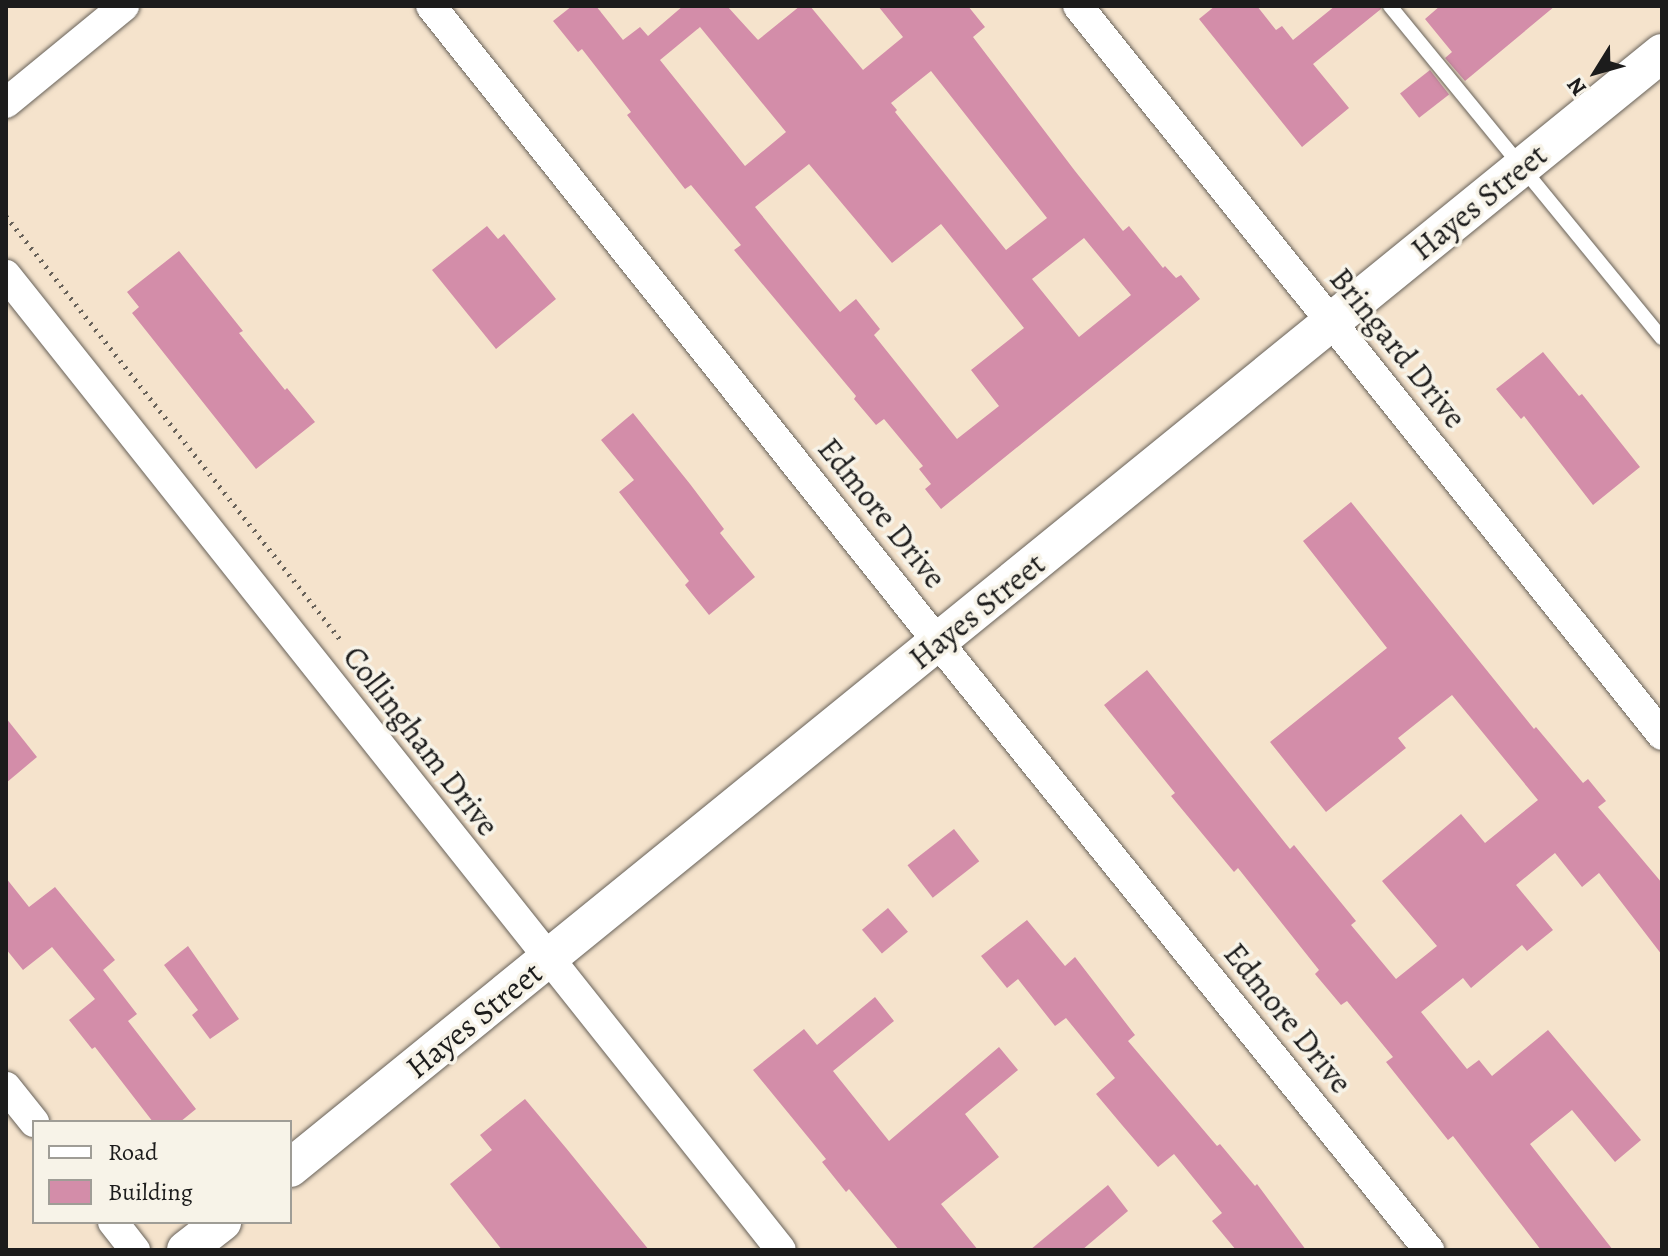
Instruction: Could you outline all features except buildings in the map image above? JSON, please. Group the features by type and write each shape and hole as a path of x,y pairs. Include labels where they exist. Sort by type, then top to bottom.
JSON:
{"street":[{"path":"6,103 124,6"},
{"name":"Edmore Drive","path":"431,6 938,642 1429,1250"},
{"name":"Bringard Drive","path":"1078,6 1662,735"},
{"name":"Hayes Street","path":"292,1166 1662,53"},
{"name":"Collingham Drive","path":"6,275 781,1250"},
{"path":"6,1087 32,1120"},
{"path":"115,1224 135,1250"},
{"path":"186,1250 219,1224"}],"lane":[{"path":"1390,6 1662,338"}],"path":[{"path":"6,216 350,651"}]}
